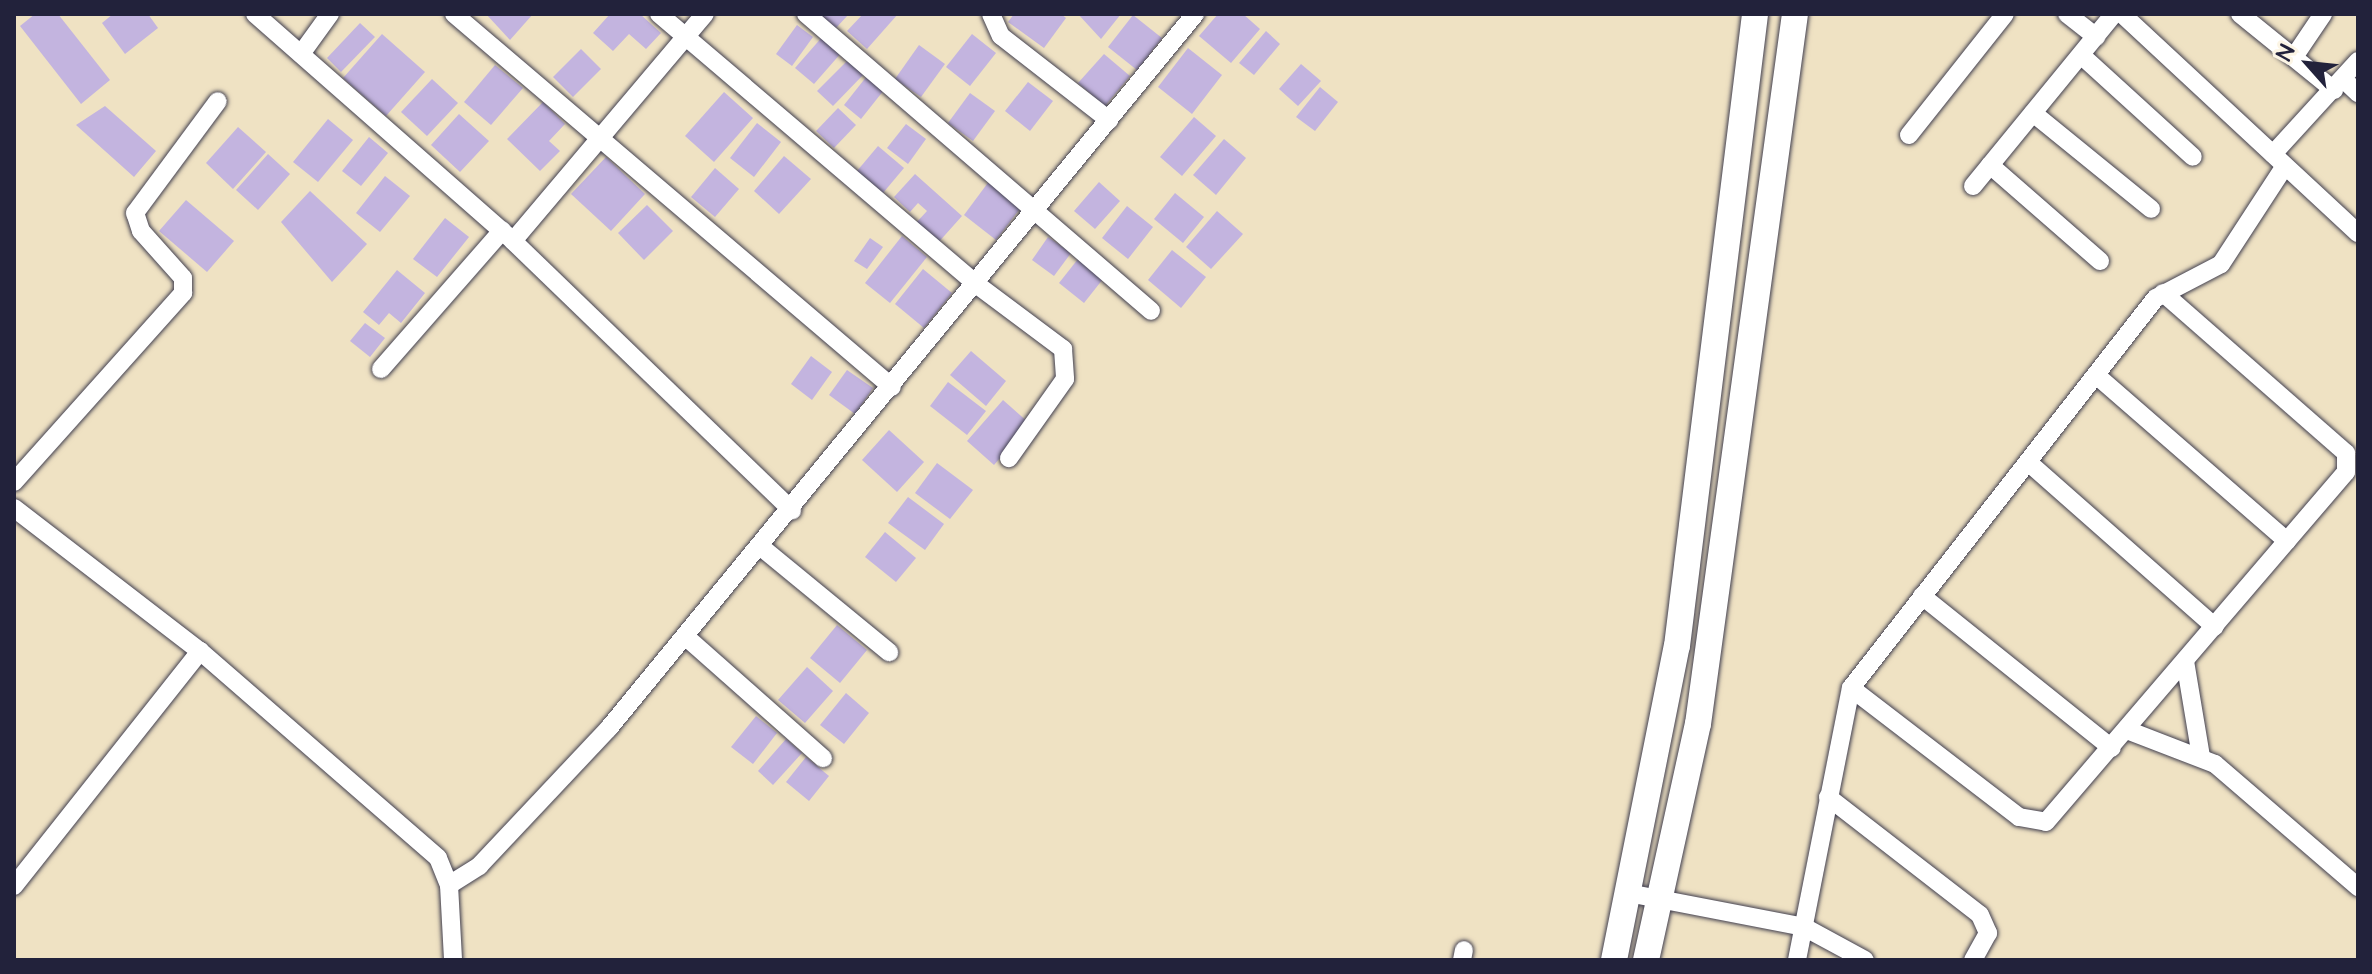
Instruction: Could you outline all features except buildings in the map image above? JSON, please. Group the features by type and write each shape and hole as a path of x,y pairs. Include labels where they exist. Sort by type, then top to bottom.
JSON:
{"street":[{"path":"255,14 507,236 792,510"},
{"path":"301,54 330,14"},
{"path":"454,14 892,387"},
{"path":"659,14 976,284 1068,357 1065,379 1009,458"},
{"path":"381,369 601,137 705,14"},
{"path":"806,14 1038,208 1151,311"},
{"path":"991,14 1001,36 1109,120"},
{"path":"449,885 479,866 609,728 792,510 1195,14"},
{"path":"1614,960 1677,646 1755,14"},
{"path":"1646,960 1698,724 1795,14"},
{"path":"1909,135 2005,14"},
{"path":"2067,14 2096,37"},
{"path":"1973,186 2114,14"},
{"path":"2122,14 2358,233"},
{"path":"2240,14 2294,57 2358,93"},
{"path":"2294,57 2323,14"},
{"path":"2081,55 2193,157"},
{"path":"1797,960 1851,688 2163,293 2221,264 2279,160 2358,61"},
{"path":"14,482 183,293 183,278 141,231 135,213 218,101"},
{"path":"2033,113 2151,209"},
{"path":"1990,165 2100,261"},
{"path":"1851,688 2033,823 2054,816 2346,472 2346,453 2163,293"},
{"path":"2096,375 2287,541"},
{"path":"2028,462 2215,627"},
{"path":"1694,500 1728,502"},
{"path":"14,508 200,651 438,858 449,885 453,960"},
{"path":"761,547 889,652"},
{"path":"1922,596 2112,748"},
{"path":"686,637 823,758"},
{"path":"14,886 200,651"},
{"path":"2185,661 2201,757"},
{"path":"2127,730 2201,757 2358,887"},
{"path":"1828,797 1980,915 1988,933 1973,960"},
{"path":"1628,893 1804,927 1865,960"}]}
